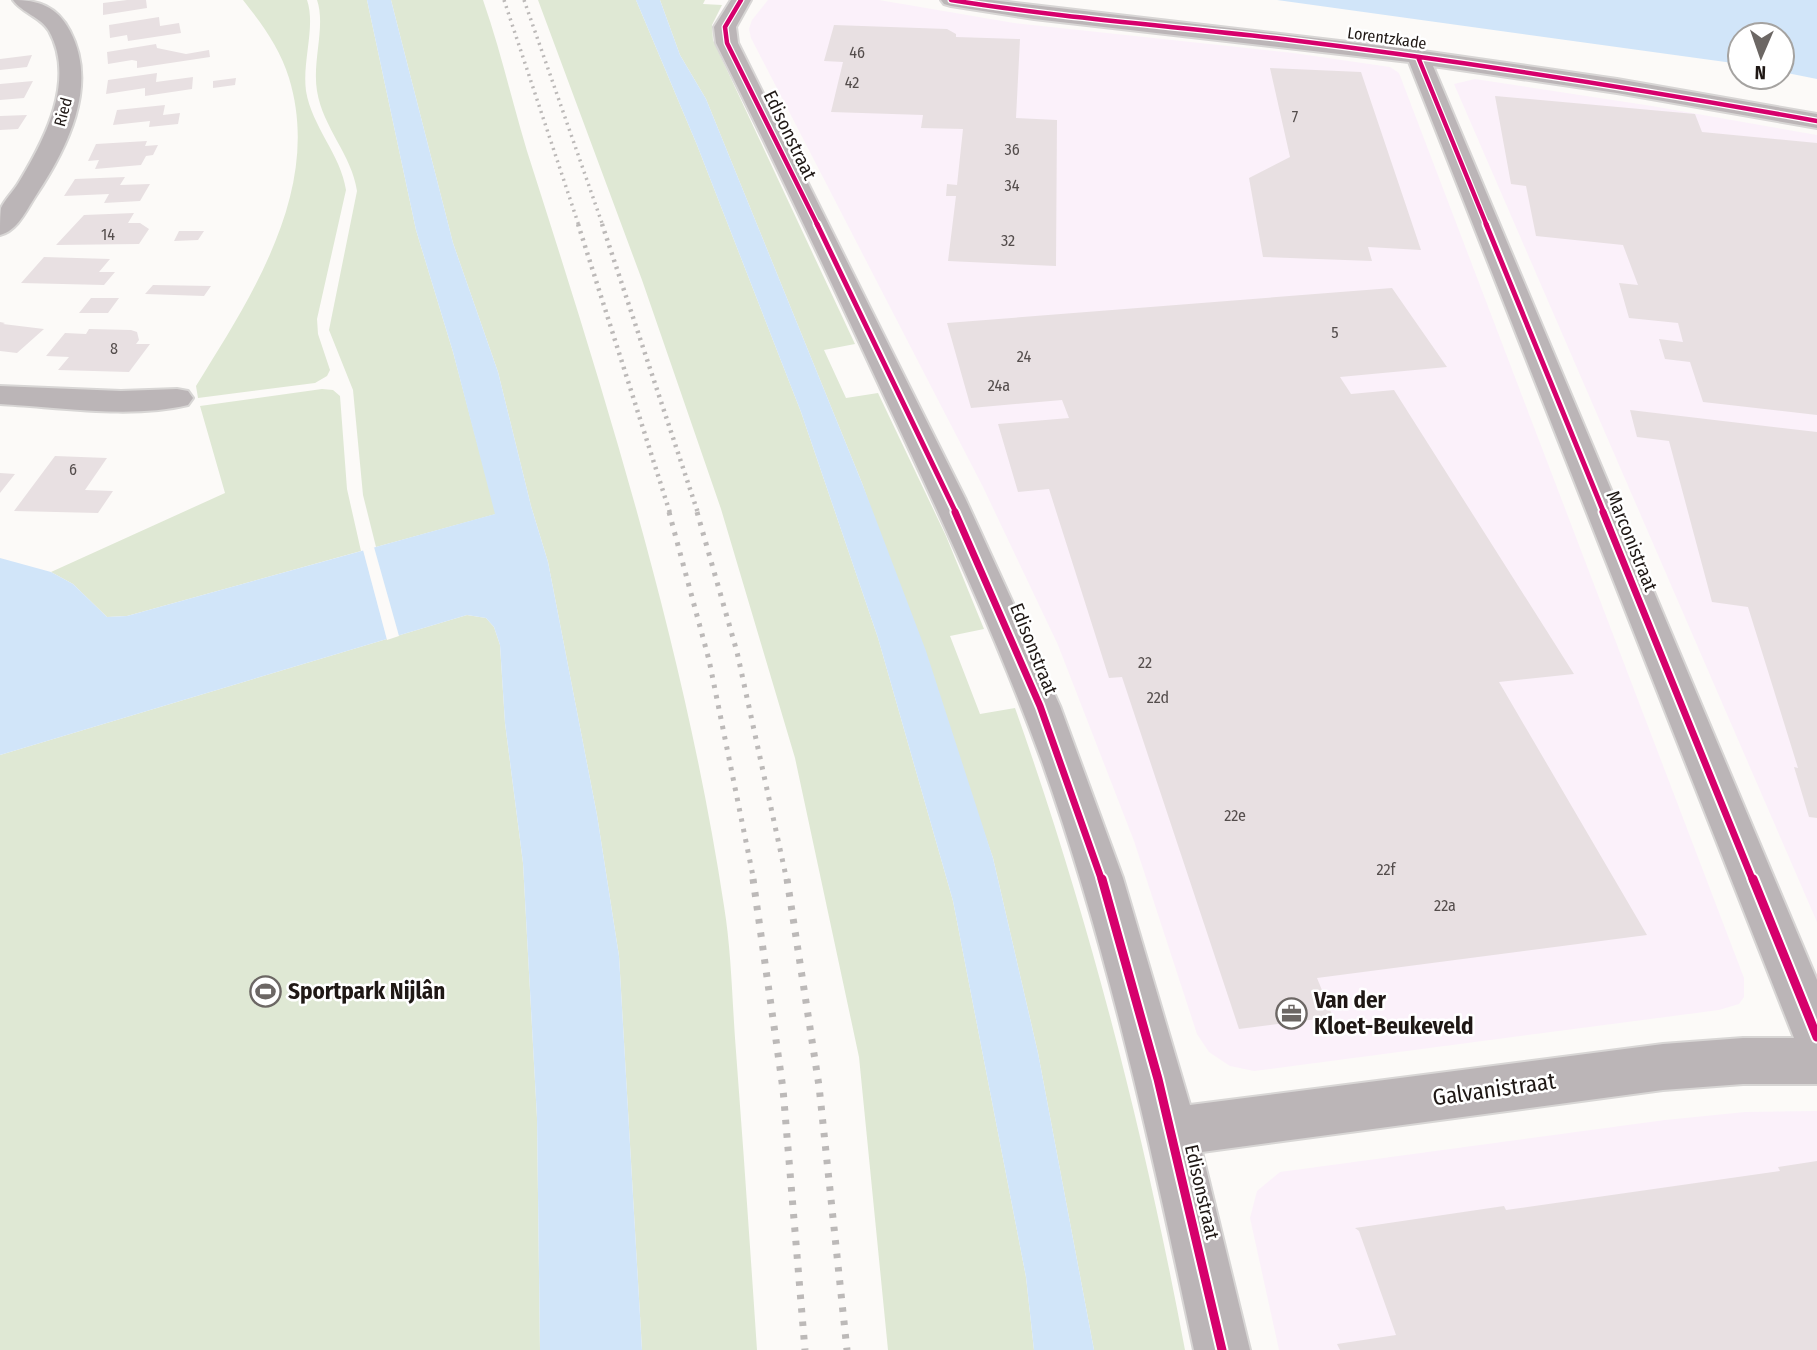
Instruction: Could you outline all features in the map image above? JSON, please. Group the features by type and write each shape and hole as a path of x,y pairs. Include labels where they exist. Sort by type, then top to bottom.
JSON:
{"street":[{"path":"0,5 21,0"},
{"name":"Ried","path":"0,227 43,164 66,107 71,80 67,47 58,28 21,0"},
{"name":"Edisonstraat","path":"741,0 725,27 727,43 956,510 1013,637 1045,719 1087,837 1171,1132 1222,1350"},
{"name":"Lorentzkade","path":"951,0 1049,15 1258,36 1418,57 1688,98 1817,121"},
{"name":"Marconistraat","path":"1418,57 1817,1037"},
{"path":"0,395 98,401 177,398"},
{"name":"Galvanistraat","path":"1171,1132 1663,1067 1743,1061 1817,1061"}],"shaded area":[{"path":"768,0 879,0 1014,23 1293,53 1390,67 1399,73 1744,978 1744,997 1739,1004 1719,1010 1254,1071 1230,1066 1209,1052 1197,1034 1134,841 1058,645 983,487 751,38 749,29 752,20"},
{"path":"1475,79 1817,135 1817,922 1454,84"},
{"path":"1817,1111 1817,1350 1279,1350 1250,1218 1257,1191 1280,1172 1665,1120 1745,1112"}],"green space":[{"path":"243,0 307,0 310,32 306,91 314,117 338,165 346,190 317,319 318,334 330,370 327,376 315,383 198,398 196,386 239,316 276,240 289,201 297,160 297,119 289,78 276,46"},
{"path":"317,0 367,0 416,230 453,352 496,514 376,547 363,495 353,390 329,330 357,191 349,165 325,117 317,91 320,21"},
{"path":"391,0 483,0 644,536 689,720 726,922 757,1350 642,1350 619,956 597,815 548,562 531,506 498,372 453,243"},
{"path":"538,0 636,0 697,145 801,412 878,638 953,901 1026,1277 1034,1350 888,1350 859,1057 795,758 721,509 642,280"},
{"path":"660,0 705,0 703,4 722,5 712,25 713,40 855,344 824,350 846,398 878,393 946,536 984,629 950,636 980,714 1015,708 1067,866 1112,1026 1152,1187 1185,1350 1094,1350 1038,1053 993,858 862,483 706,99 680,55"},
{"path":"322,389 333,390 340,396 347,489 361,551 127,616 107,617 73,584 51,572 225,493 200,406"},
{"name":"Sportpark Nijlân","path":"467,615 486,618 494,627 500,645 505,723 523,863 537,1118 540,1350 0,1350 0,755"}],"water":[{"path":"367,0 391,0 453,243 498,372 531,506 548,562 597,815 619,956 642,1350 540,1350 537,1118 523,863 505,723 500,645 494,627 486,618 467,615 0,755 0,558 51,572 73,584 107,617 127,616 495,514 453,352 416,230"},
{"path":"636,0 660,0 680,55 706,99 862,483 926,651 993,858 1038,1053 1094,1350 1034,1350 1026,1277 953,901 878,638 801,412 697,145"},
{"path":"1277,0 1817,0 1817,79 1796,75 1796,21 1726,21 1726,62"}],"pier":[{"path":"374,547 399,636 387,640 363,550"}],"building":[{"path":"146,0 147,8 103,15 103,3"},
{"path":"159,17 160,26 179,23 181,33 128,41 127,35 110,38 109,25"},
{"path":"834,25 947,29 956,34 956,37 1020,39 1016,118 1057,120 1056,266 948,261 956,196 946,196 947,184 957,185 963,129 921,128 923,115 831,112 843,62 824,61"},
{"path":"156,44 157,48 186,54 209,50 210,57 137,68 137,61 132,60 108,64 107,52"},
{"path":"32,55 27,67 0,70 0,59"},
{"path":"1270,68 1361,72 1421,250 1368,247 1372,261 1263,257 1249,178 1290,157"},
{"path":"157,73 156,82 193,77 192,89 145,96 145,88 106,94 108,80"},
{"path":"236,78 235,85 213,88 213,81"},
{"path":"33,81 24,98 0,100 0,84"},
{"path":"1495,96 1695,114 1702,132 1817,143 1817,415 1703,402 1690,362 1665,359 1659,339 1683,342 1678,323 1629,318 1619,283 1638,285 1623,245 1536,236 1526,186 1511,184"},
{"path":"165,105 163,115 180,113 178,124 149,127 150,121 113,125 117,110"},
{"path":"27,115 18,129 0,130 0,116"},
{"path":"147,141 145,146 158,145 153,155 146,156 141,165 95,169 99,160 88,161 96,144"},
{"path":"125,177 120,185 150,184 140,201 104,203 109,194 64,196 75,179"},
{"path":"134,213 128,223 140,223 149,229 139,244 56,245 84,215"},
{"path":"179,231 204,231 198,240 174,241"},
{"path":"44,257 110,259 99,272 115,272 104,285 21,283"},
{"path":"153,285 211,286 204,296 145,294"},
{"path":"1392,288 1447,367 1340,377 1351,394 1394,390 1574,674 1499,682 1647,935 1317,978 1333,1017 1239,1029 1122,677 1109,678 1049,489 1018,492 998,424 1069,418 1062,400 971,408 947,323"},
{"path":"91,298 119,298 108,313 79,313"},
{"path":"0,322 44,329 17,353 0,351"},
{"path":"89,329 131,330 137,332 139,340 136,344 150,344 129,372 58,370 69,357 46,356 65,333 86,334"},
{"path":"1630,410 1817,432 1817,818 1809,817 1794,767 1798,768 1748,607 1712,602 1669,441 1637,437"},
{"path":"55,456 107,458 85,490 113,491 98,513 14,511"},
{"path":"0,473 15,474 0,493"},
{"path":"1817,1161 1817,1350 1340,1350 1337,1344 1396,1335 1359,1231 1355,1228 1504,1206 1506,1210 1780,1171 1778,1167"}],"railway":[{"path":"504,0 579,226"},
{"path":"524,0 603,226"},
{"path":"578,224 670,513"},
{"path":"602,224 698,513"},
{"path":"669,512 709,660 754,881"},
{"path":"697,512 737,652 787,881"},
{"path":"753,879 783,1089 805,1350"},
{"path":"787,879 819,1086 847,1350"}],"cycle path":[{"path":"741,0 725,27 727,43 837,264 973,551 1019,654 1080,812 1121,944 1158,1079 1222,1350"},
{"path":"951,0 1116,22 1416,56 1617,86 1817,121"},
{"path":"1418,57 1817,1037"}],"place":[{"name":"Sportpark Nijlân","path":"265,991"},
{"name":"Van der Kloet-Beukeveld","path":"1291,1013"}]}
